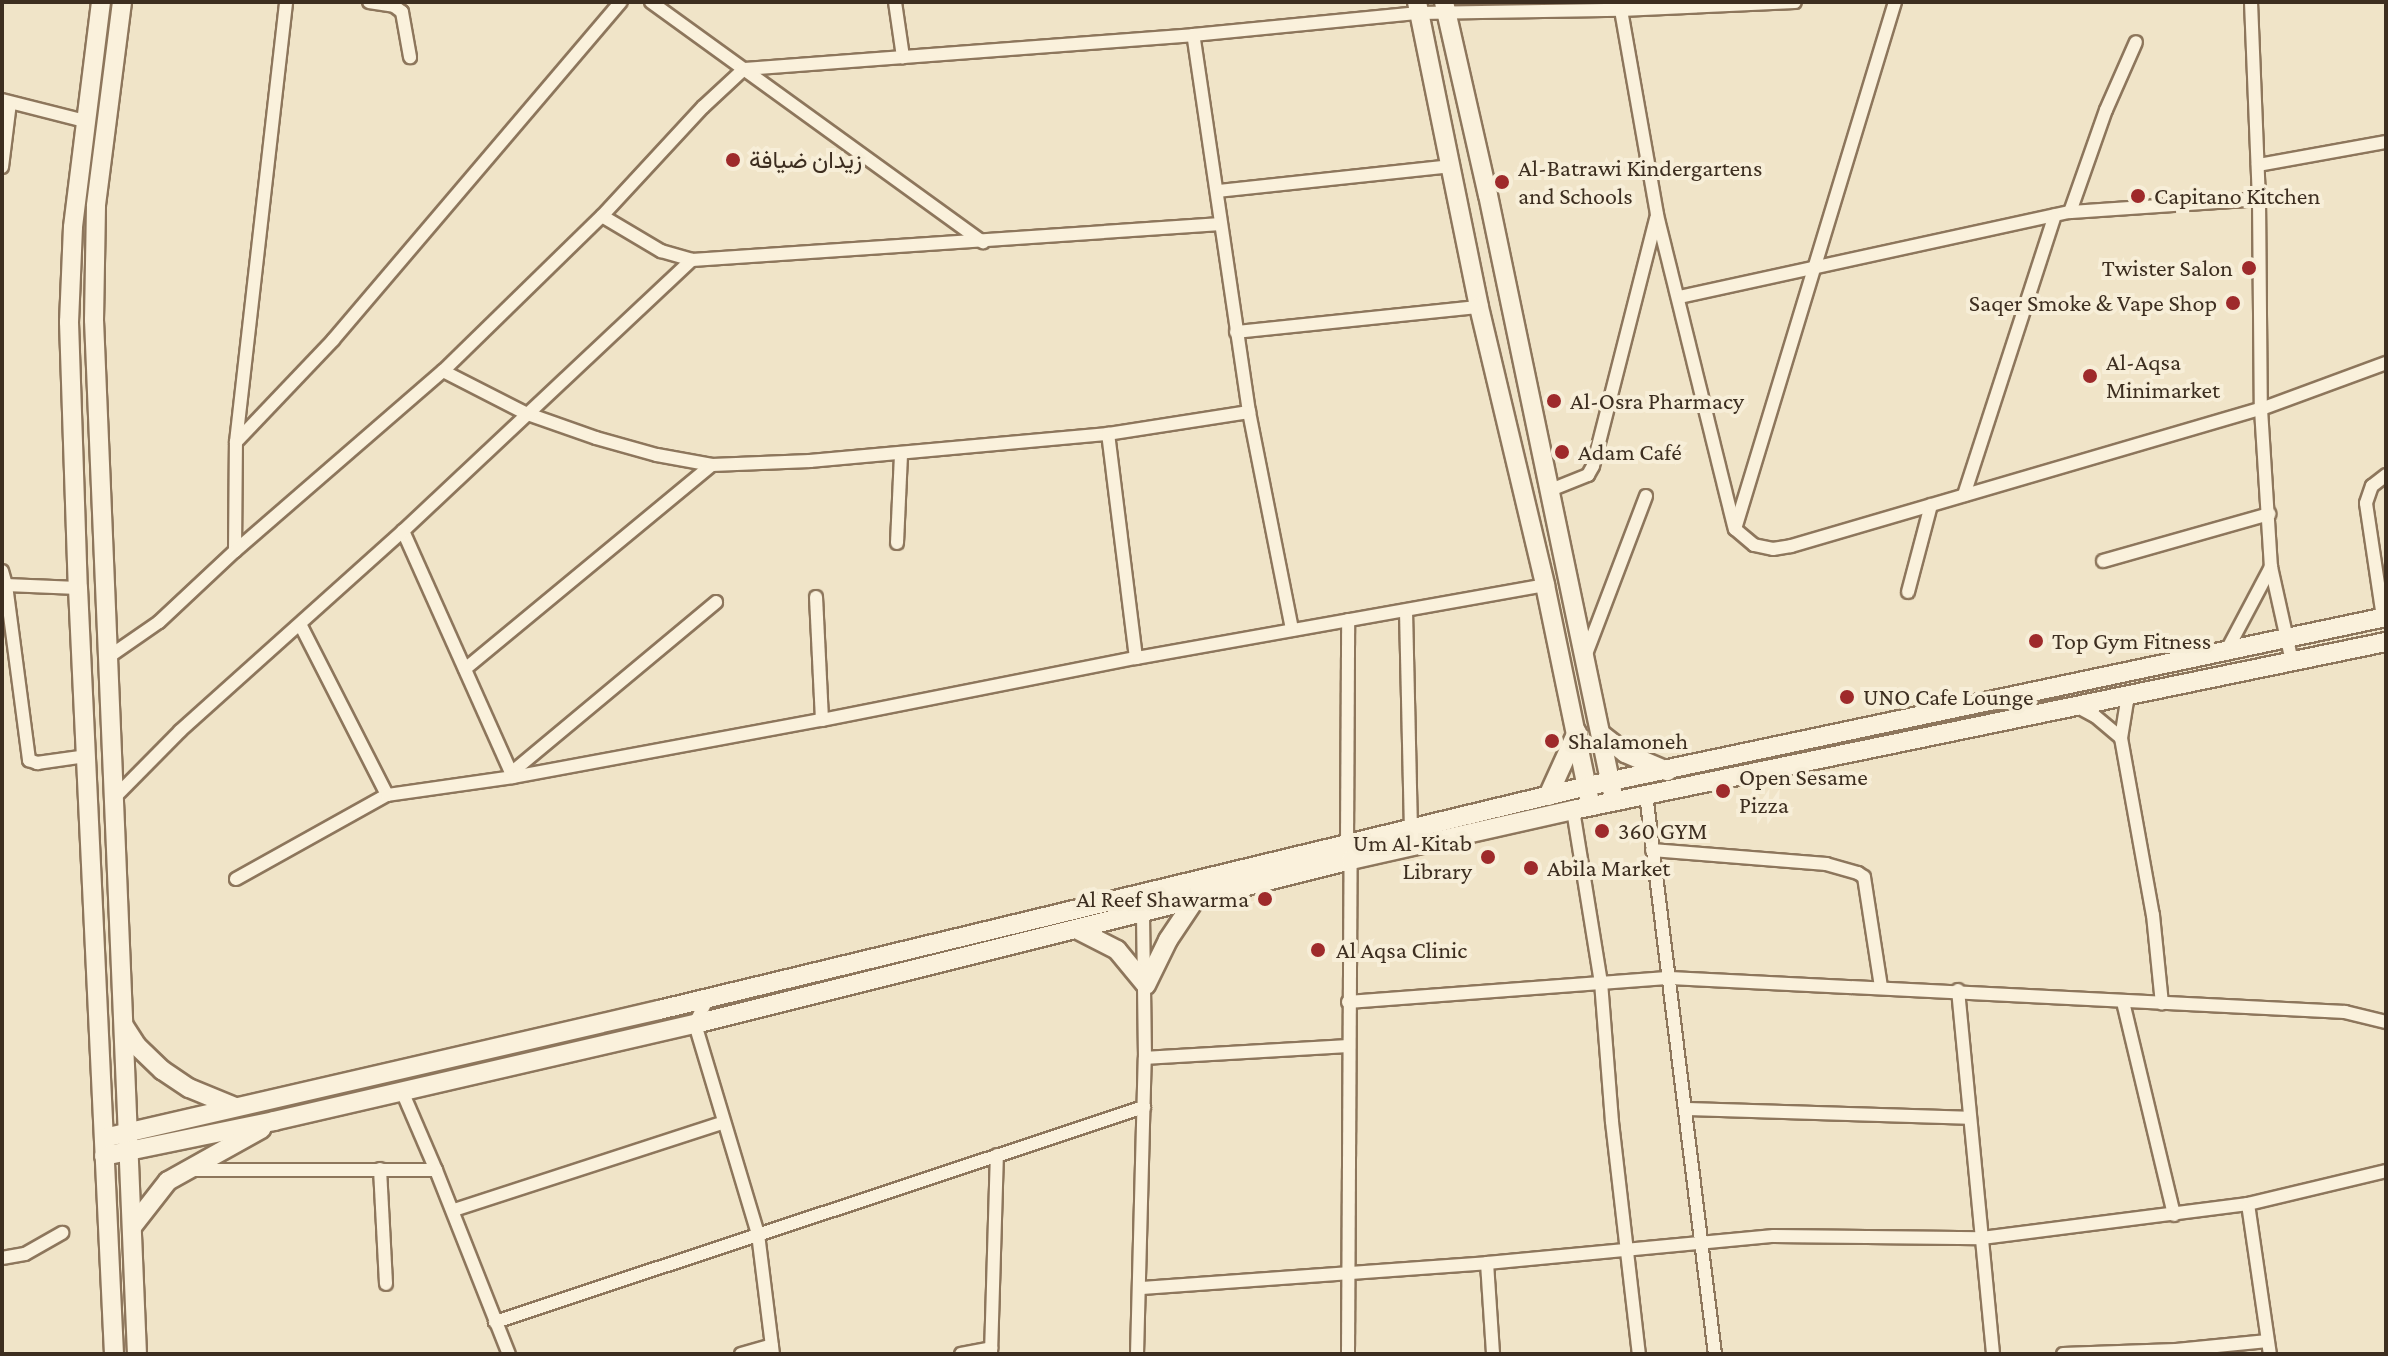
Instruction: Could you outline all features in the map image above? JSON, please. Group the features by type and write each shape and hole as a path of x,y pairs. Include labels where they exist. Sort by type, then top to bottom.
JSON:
{"street":[{"path":"101,2 73,227 69,322 78,588 114,1354"},
{"path":"122,2 93,236 107,658 116,796 137,1354"},
{"path":"235,551 236,442 286,2"},
{"path":"369,2 394,6 402,12 410,57"},
{"path":"236,442 333,340 621,2"},
{"path":"651,2 983,242"},
{"path":"895,2 903,57"},
{"path":"107,658 159,622 235,551 443,371 602,216 703,107 744,69 1193,35 1418,7 1621,10 1795,2"},
{"path":"1735,529 1895,2"},
{"path":"2251,2 2259,199 2261,409 2271,567 2292,662"},
{"path":"1418,7 1479,307 1545,585 1588,786 1582,808 1612,1122 1639,1354"},
{"path":"1445,8 1586,654 1613,801"},
{"path":"1621,10 1657,215 1735,529 1754,545 1773,549 1931,505 2261,409 2386,363"},
{"path":"1193,35 1249,412 1292,630"},
{"path":"2070,212 2106,110 2136,42"},
{"path":"2,167 6,101 85,121"},
{"path":"2258,165 2386,142"},
{"path":"1218,191 1451,166"},
{"path":"1679,297 2070,212 2259,199"},
{"path":"1548,491 1588,475 1593,466 1657,215"},
{"path":"1964,495 2055,215"},
{"path":"602,216 661,251 692,260 1221,224"},
{"path":"116,796 180,731 403,531 525,413 692,260"},
{"path":"1236,332 1479,307"},
{"path":"443,371 525,413 626,447 712,465 901,454 1108,434 1249,412"},
{"path":"1108,434 1136,658"},
{"path":"897,543 901,454"},
{"path":"465,669 712,465"},
{"path":"130,1141 274,1121 695,1024 1143,915 1349,852 1411,829 1588,786 2384,617 2366,503 2372,486 2386,475"},
{"path":"1586,654 1646,496"},
{"path":"1908,592 1931,505"},
{"path":"2103,561 2269,514"},
{"path":"403,531 512,775"},
{"path":"2227,650 2271,567"},
{"path":"2,571 29,760 37,763 86,756"},
{"path":"6,585 78,588"},
{"path":"236,879 387,795 822,720 1136,658 1545,585"},
{"path":"816,597 822,720"},
{"path":"512,775 716,602"},
{"path":"1406,611 1411,829"},
{"path":"1348,620 1348,1354"},
{"path":"300,624 387,795"},
{"path":"104,1147 235,1107 708,998 1143,892 1582,808 2386,642"},
{"path":"2128,695 2121,738 2153,915 2162,1004"},
{"path":"2076,706 2105,723 2121,738"},
{"path":"1548,796 1577,732"},
{"path":"1601,734 1625,753 1667,771"},
{"path":"1646,794 1715,1354"},
{"path":"1652,850 1826,864 1858,873 1864,877 1881,987"},
{"path":"1137,1354 1146,985 1143,892"},
{"path":"1146,985 1168,940 1194,901"},
{"path":"1078,930 1117,950 1146,985"},
{"path":"1348,1002 1670,978 1958,990 2123,1002 2345,1012 2386,1022"},
{"path":"1958,990 1993,1354"},
{"path":"708,998 695,1024 722,1123 758,1234 773,1349 741,1354"},
{"path":"2123,1002 2174,1215"},
{"path":"123,1025 137,1046 162,1070 189,1088 235,1107"},
{"path":"1145,1058 1347,1046"},
{"path":"402,1091 454,1210 509,1354"},
{"path":"495,1322 1144,1107"},
{"path":"1686,1109 1970,1118"},
{"path":"132,1227 150,1200 183,1170 274,1121"},
{"path":"454,1210 722,1123"},
{"path":"961,1354 991,1351 997,1155"},
{"path":"380,1169 386,1284"},
{"path":"183,1170 436,1170"},
{"path":"1141,1288 1487,1263 1702,1241 1828,1235 1982,1238 2248,1204 2386,1171"},
{"path":"2063,1354 2269,1348 2248,1204"},
{"path":"2,1258 25,1254 62,1233"},
{"path":"1487,1263 1493,1354"}],"place":[{"name":"زيدان ضيافة","path":"733,160"},
{"name":"Al-Batrawi Kindergartens and Schools","path":"1502,182"},
{"name":"Capitano Kitchen","path":"2138,196"},
{"name":"Twister Salon","path":"2249,268"},
{"name":"Saqer Smoke & Vape Shop","path":"2233,303"},
{"name":"Al-Aqsa Minimarket","path":"2090,376"},
{"name":"Al-Osra Pharmacy","path":"1554,401"},
{"name":"Adam Café","path":"1562,452"},
{"name":"Top Gym Fitness","path":"2036,641"},
{"name":"UNO Cafe Lounge","path":"1847,697"},
{"name":"Shalamoneh","path":"1552,741"},
{"name":"Open Sesame Pizza","path":"1723,791"},
{"name":"360 GYM","path":"1602,831"},
{"name":"Um Al-Kitab Library","path":"1488,857"},
{"name":"Abila Market","path":"1531,868"},
{"name":"Al Reef Shawarma","path":"1265,899"},
{"name":"Al Aqsa Clinic","path":"1318,950"}]}
